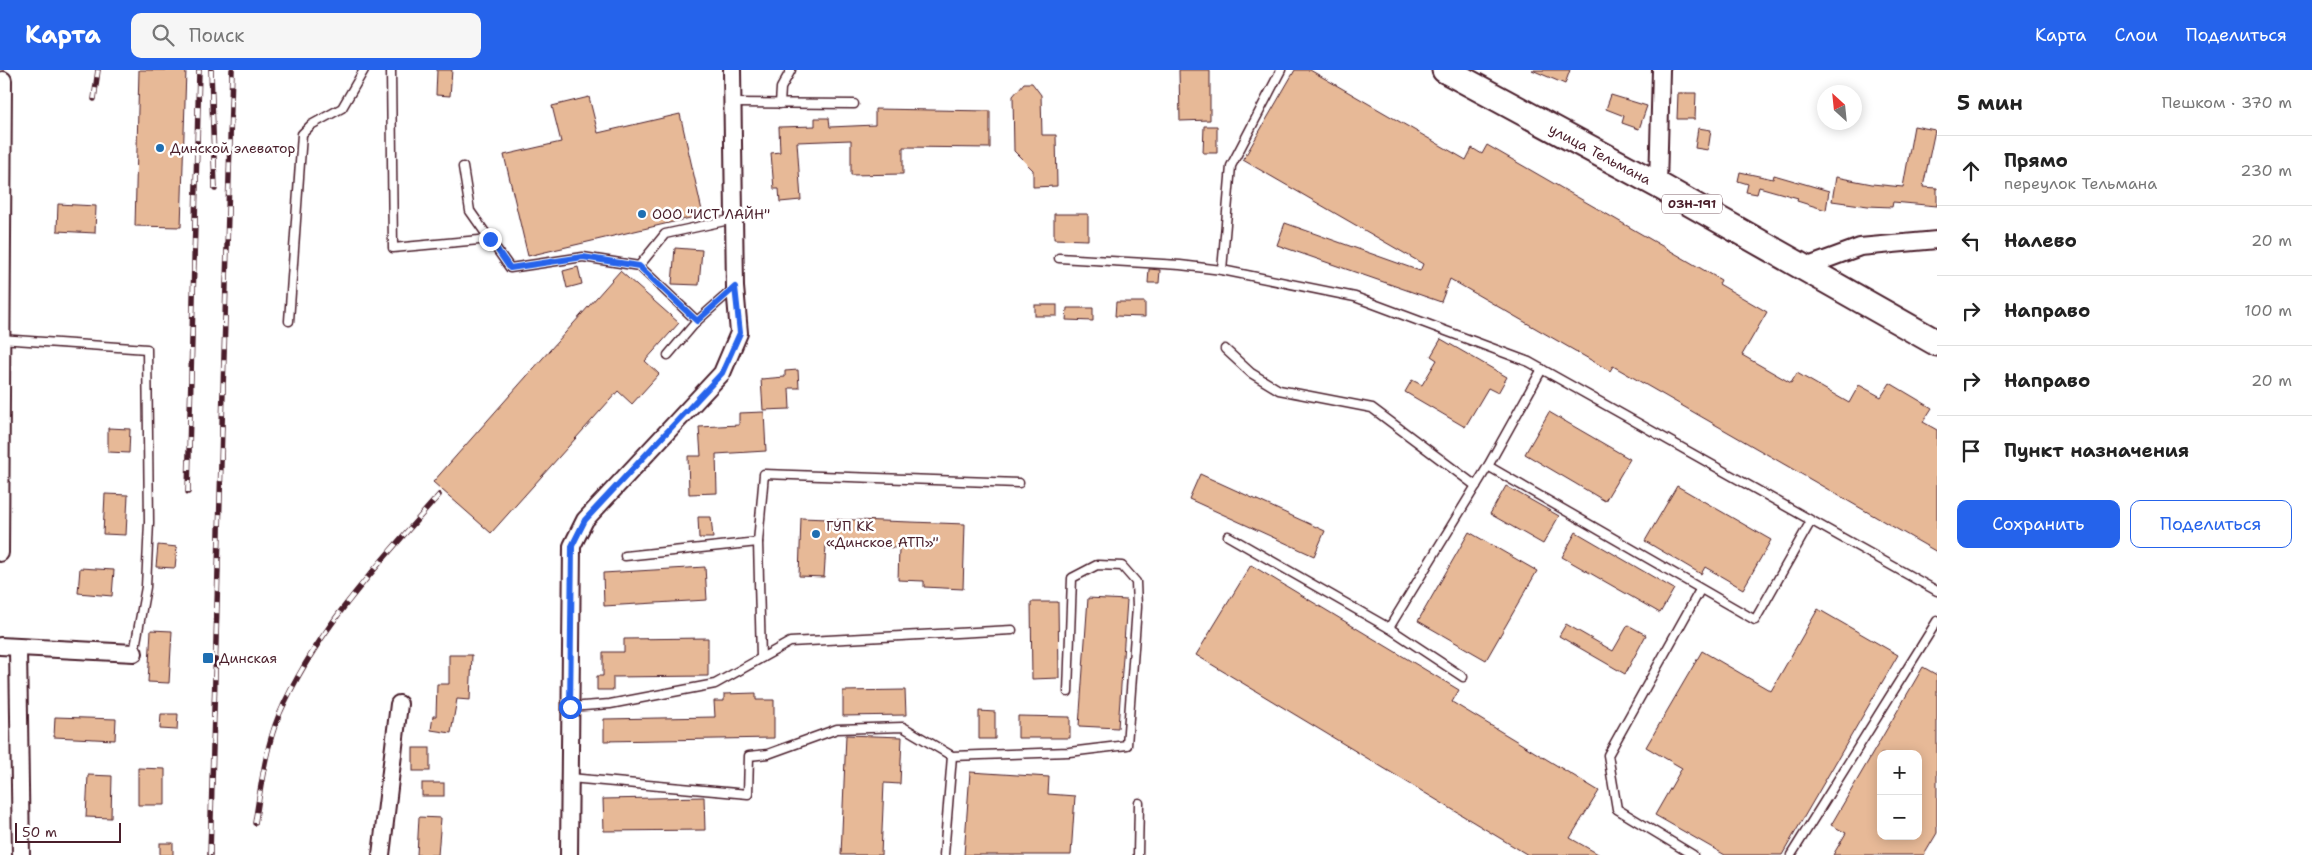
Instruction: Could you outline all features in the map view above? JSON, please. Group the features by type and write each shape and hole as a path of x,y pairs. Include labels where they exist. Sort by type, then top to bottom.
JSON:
{"main road":[{"name":"улица Тельмана","path":"1444,70 1658,185 1937,343"}],"street":[{"path":"569,855 572,546 585,520 722,373 740,333 735,287 732,70"},
{"path":"1658,185 1661,70"},
{"path":"0,553 0,339 4,80"},
{"path":"1803,268 1860,247 1937,240"},
{"path":"0,646 134,654"},
{"path":"18,648 21,855"},
{"path":"381,855 399,704"}],"lane":[{"path":"289,321 302,134 311,125 342,108 364,70"},
{"path":"391,70 393,248 490,239"},
{"path":"780,104 781,88 791,70"},
{"path":"1222,270 1231,166 1281,70"},
{"path":"733,103 854,104"},
{"path":"463,167 470,211 510,268 583,257 639,266 697,321"},
{"path":"639,266 665,234 734,219"},
{"path":"1059,258 1180,265 1222,270 1355,297 1542,369 1937,591"},
{"path":"668,355 697,321 735,287"},
{"path":"0,339 146,349 149,531 146,587 134,654"},
{"path":"1225,349 1251,373 1279,390 1372,408 1476,486"},
{"path":"1389,628 1488,466 1542,369"},
{"path":"1488,466 1755,620 1812,520"},
{"path":"761,658 758,542 764,474 1018,483"},
{"path":"1228,536 1389,628 1463,677"},
{"path":"625,556 758,542"},
{"path":"570,778 748,794 749,756 768,754 837,729 903,727 952,756 1069,752 1128,745 1137,607 1136,582 1122,566 1097,565 1072,578 1068,692"},
{"path":"1693,855 1617,809 1608,755 1700,590"},
{"path":"1791,855 1937,621"},
{"path":"570,707 610,704 714,684 790,642 1012,630"},
{"path":"944,855 952,756"},
{"path":"1138,855 1139,803"}],"building":[{"name":"Динской элеватор","path":"139,70 186,70 181,227 135,226"},
{"path":"437,70 452,70 450,96 436,95"},
{"path":"1179,70 1210,70 1210,120 1180,121"},
{"path":"1295,70 1310,70 1466,160 1472,148 1482,154 1487,145 1721,280 1719,284 1767,312 1742,355 1791,383 1797,373 1849,403 1859,385 1881,397 1890,383 1932,408 1923,422 1937,430 1937,552 1613,366 1610,371 1450,279 1441,302 1277,245 1285,223 1420,271 1423,264 1243,160"},
{"path":"1532,70 1570,70 1565,84"},
{"path":"1024,83 1032,83 1041,95 1042,135 1056,135 1057,186 1033,187 1033,170 1014,151 1013,96"},
{"path":"1678,93 1696,93 1695,119 1677,119"},
{"path":"1611,95 1647,106 1639,129 1622,123 1624,116 1606,109"},
{"path":"589,97 598,133 680,114 703,215 528,256 504,155 561,142 552,106"},
{"path":"875,109 990,111 990,148 903,147 903,174 851,175 851,140 797,142 801,200 780,202 779,189 774,189 771,153 780,152 779,127 815,126 815,118 829,118 830,127 875,125"},
{"path":"1204,126 1217,126 1217,153 1203,153"},
{"path":"1914,126 1935,130 1923,187 1937,188 1937,206 1893,202 1892,207 1868,206 1832,201 1836,177 1872,184 1903,187"},
{"path":"1698,128 1711,130 1708,150 1695,148"},
{"path":"1740,172 1773,179 1774,175 1829,191 1826,210 1797,201 1798,198 1759,187 1757,194 1746,192 1748,184 1738,181"},
{"path":"58,204 96,206 95,233 57,231"},
{"path":"1054,214 1088,214 1088,240 1054,239"},
{"path":"675,248 702,250 699,285 672,284"},
{"path":"578,267 582,284 567,288 563,271"},
{"path":"1149,269 1160,270 1159,283 1148,283"},
{"path":"620,271 679,323 645,361 659,374 632,404 618,391 491,533 433,482"},
{"path":"1116,302 1145,302 1145,317 1115,316"},
{"path":"1035,305 1057,305 1057,316 1035,316"},
{"path":"1067,308 1093,308 1093,321 1066,320"},
{"path":"1441,339 1507,377 1498,393 1488,388 1465,427 1405,392 1412,380 1422,385 1437,360 1431,356"},
{"path":"798,370 799,388 789,388 790,409 763,410 761,379 785,377 785,371"},
{"path":"764,412 766,451 716,454 717,493 689,494 688,456 701,456 699,427 739,425 739,413"},
{"path":"1549,412 1630,459 1605,501 1525,454"},
{"path":"108,428 130,429 129,453 108,452"},
{"path":"1200,474 1325,531 1314,556 1189,499"},
{"path":"1506,486 1559,516 1543,544 1490,514"},
{"path":"1677,486 1771,540 1743,589 1705,567 1701,574 1645,541"},
{"path":"105,494 128,495 126,535 103,534"},
{"path":"698,517 711,517 713,538 699,538"},
{"path":"801,518 965,524 963,589 924,587 924,581 898,580 899,548 826,545 824,577 799,576"},
{"path":"1469,532 1537,571 1486,660 1418,621"},
{"path":"1576,532 1674,589 1660,613 1562,557"},
{"path":"158,545 177,547 175,568 156,567"},
{"path":"1251,565 1459,690 1452,702 1599,791 1570,838 1600,855 1528,855 1196,655"},
{"path":"705,567 707,600 604,606 603,573"},
{"path":"80,568 114,570 112,596 78,593"},
{"path":"1088,598 1127,600 1118,728 1079,726"},
{"path":"1031,602 1058,602 1059,678 1032,679"},
{"path":"1818,609 1898,655 1782,855 1725,855 1655,815 1682,768 1646,747 1702,651 1771,691"},
{"path":"1566,624 1613,651 1628,625 1646,635 1625,674 1559,636"},
{"path":"151,630 172,631 169,683 148,682"},
{"path":"708,638 708,676 613,677 613,690 597,690 597,676 603,676 603,652 624,652 624,639"},
{"path":"449,655 472,655 470,700 457,699 451,733 431,730 433,716 436,716 437,684 449,684"},
{"path":"1923,667 1937,675 1937,833 1924,855 1833,855 1846,833 1831,825"},
{"path":"905,690 906,715 843,716 843,691"},
{"path":"756,693 756,700 774,700 774,738 604,741 604,719 715,717 714,701 724,701 724,694"},
{"path":"979,711 995,712 995,739 979,739"},
{"path":"161,714 178,714 177,730 160,729"},
{"path":"1018,716 1070,717 1070,738 1018,738"},
{"path":"55,717 116,719 115,740 54,737"},
{"path":"846,735 902,737 900,784 884,783 881,855 841,855"},
{"path":"413,748 430,748 430,771 413,771"},
{"path":"138,768 165,769 165,805 138,805"},
{"path":"970,772 1049,777 1048,794 1075,796 1071,855 964,855"},
{"path":"88,775 112,776 111,818 86,817"},
{"path":"422,783 444,783 444,796 422,796"},
{"path":"704,797 705,830 604,831 603,799"},
{"path":"419,817 441,818 438,855 417,855"},
{"path":"160,843 173,843 173,855 160,855"}],"railway":[{"path":"94,99 98,70"},
{"path":"188,492 199,70"},
{"path":"211,70 215,189"},
{"path":"210,855 232,70"},
{"path":"255,823 270,741 279,715 294,683 311,654 350,599 439,495"}],"place":[{"name":"Динской элеватор","path":"160,148"},
{"name":"ООО \"ИСТ ЛАЙН\"","path":"642,214"},
{"name":"ГУП КК «Динское АТП»\"","path":"816,534"},
{"name":"Динская","path":"208,658"}],"route":[{"path":"490,239 510,268 583,257 639,266 697,321 735,287 740,333 722,373 585,520 572,546 570,707"}]}
